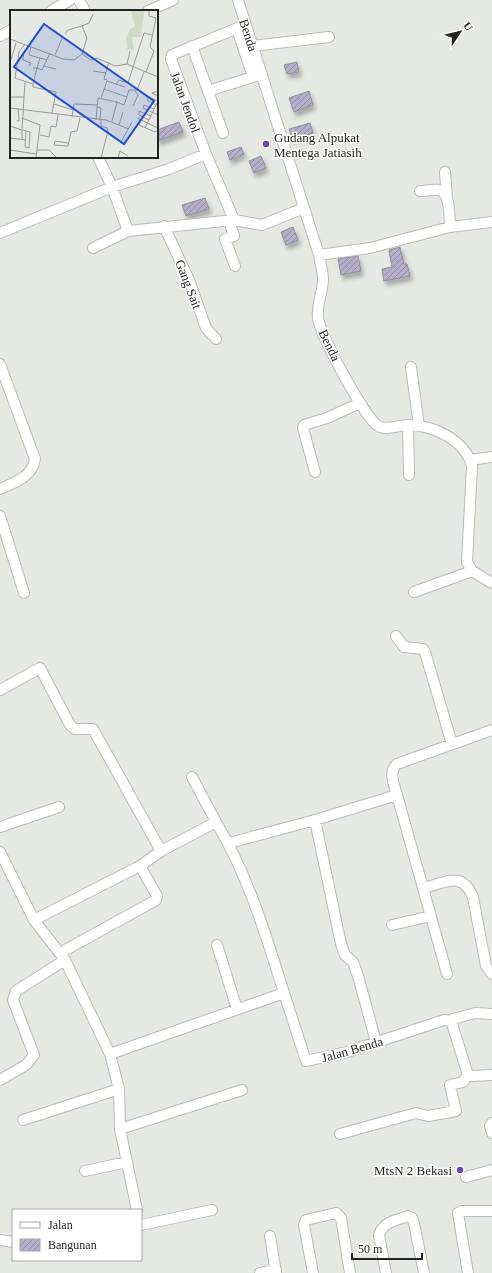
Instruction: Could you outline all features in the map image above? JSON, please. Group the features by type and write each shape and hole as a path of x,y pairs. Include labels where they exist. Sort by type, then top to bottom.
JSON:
{"street":[{"path":"55,10 70,0"},
{"path":"79,0 84,10"},
{"path":"150,10 173,0"},
{"name":"Benda","path":"238,0 252,46 258,76 319,255 323,279 317,318 324,338 360,403 377,425 382,428 408,425 431,428 453,440 470,460"},
{"name":"Jalan Jendol","path":"206,154 171,59 174,54 245,25"},
{"path":"0,36 10,31"},
{"path":"208,91 258,76 239,35"},
{"path":"252,46 329,37"},
{"path":"192,46 223,133"},
{"path":"0,233 112,187 169,169 206,154 232,221 234,236 225,239 235,266"},
{"path":"98,158 112,187 128,231"},
{"path":"445,172 450,227"},
{"path":"420,191 438,190 444,193 447,199"},
{"path":"93,248 128,231 164,226 232,221 262,225 304,208"},
{"path":"319,255 370,248 450,227 492,222"},
{"name":"Gang Sait","path":"164,226 189,280 206,328 216,339"},
{"path":"0,364 35,459 33,468 26,476 0,489"},
{"path":"412,367 419,426"},
{"path":"314,472 303,428 304,425 327,418 360,403"},
{"path":"408,425 409,475"},
{"path":"492,457 470,460 472,466 467,562 472,571 492,583"},
{"path":"0,516 24,593"},
{"path":"414,592 472,571"},
{"path":"396,636 404,647 423,649 425,652 452,744"},
{"path":"0,690 40,668 70,725 75,729 93,729 161,851"},
{"path":"447,974 397,795 392,768 397,764 492,730"},
{"path":"110,1054 284,993 264,930 229,843 192,777"},
{"path":"229,843 315,820 397,795"},
{"path":"0,827 59,807"},
{"path":"315,820 341,944 346,955 353,962 376,1042"},
{"path":"34,920 140,866 161,851 216,822"},
{"path":"0,852 34,920 63,957 110,1054 119,1089 120,1129 137,1209"},
{"path":"0,1080 26,1065 34,1055 13,1000 16,991 63,957 156,900 157,896 140,866"},
{"path":"423,888 457,879 464,882 469,888 473,897 486,966 492,974"},
{"path":"392,925 431,916"},
{"path":"217,945 237,1009"},
{"name":"Jalan Benda","path":"284,993 306,1061 322,1058 376,1042 444,1020 451,1021 453,1019 475,1013 492,1014"},
{"path":"451,1021 468,1075"},
{"path":"468,1075 491,1078"},
{"path":"340,1134 416,1113 428,1116 456,1110 450,1085 463,1082 468,1075"},
{"path":"23,1120 119,1089"},
{"path":"120,1129 242,1090"},
{"path":"492,1123 490,1126 492,1133"},
{"path":"85,1171 127,1162"},
{"path":"466,1177 492,1170"},
{"path":"142,1225 212,1210"},
{"path":"468,1273 458,1213 462,1210 492,1211"},
{"path":"313,1273 304,1225 306,1220 336,1213 341,1218 350,1273"},
{"path":"386,1273 379,1235 381,1229 384,1224 408,1216 412,1218 414,1223 424,1273"},
{"path":"260,1273 276,1272 270,1236"},
{"path":"0,1240 12,1242"}],"building":[{"path":"297,62 299,72 287,74 284,65"},
{"path":"309,91 313,105 294,112 289,98"},
{"path":"179,122 183,132 158,141 158,130"},
{"path":"310,123 313,133 292,139 289,129"},
{"path":"241,147 244,154 230,160 227,152"},
{"path":"261,156 266,168 254,173 249,161"},
{"path":"205,198 209,209 186,216 182,205"},
{"path":"293,227 298,240 286,245 281,232"},
{"path":"400,247 404,264 407,264 410,276 384,281 382,269 392,267 389,250"},
{"path":"358,256 361,271 341,275 338,259"}],"place":[{"name":"Gudang Alpukat Mentega Jatiasih","path":"266,144"},
{"name":"MtsN 2 Bekasi","path":"460,1170"}]}
